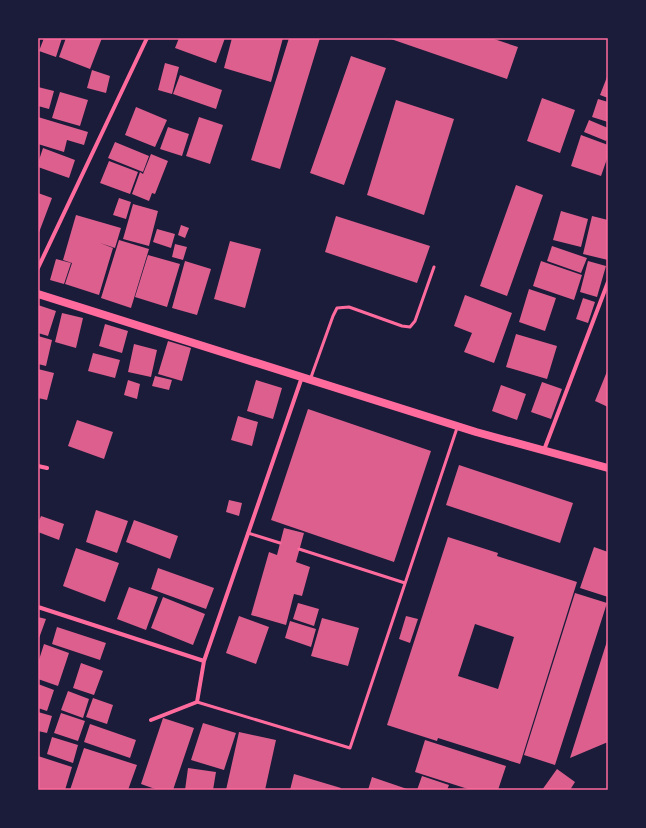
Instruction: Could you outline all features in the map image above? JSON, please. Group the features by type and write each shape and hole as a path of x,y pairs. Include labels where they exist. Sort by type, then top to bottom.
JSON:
{"main road":[{"path":"38,294 458,426 608,468"}],"street":[{"path":"38,268 147,38"},
{"path":"544,450 608,282"},
{"path":"151,720 197,702 204,661 302,377"},
{"path":"38,466 47,468"},
{"path":"38,607 204,661"}],"lane":[{"path":"310,380 332,316 337,308 349,308 402,326 410,326 415,321 434,267"},
{"path":"197,702 350,748 458,426"},
{"path":"248,533 280,543"},
{"path":"299,549 405,583"}],"building":[{"path":"44,38 62,38 56,57 39,51"},
{"path":"66,38 102,38 90,69 59,57"},
{"path":"179,38 225,38 216,63 175,48"},
{"path":"232,38 283,38 271,82 224,68"},
{"path":"289,38 320,38 280,169 251,160"},
{"path":"388,38 491,38 518,47 507,79"},
{"path":"351,56 386,68 344,185 310,173"},
{"path":"165,63 179,67 172,94 158,90"},
{"path":"92,70 110,76 106,93 87,88"},
{"path":"180,75 222,90 216,109 173,94"},
{"path":"607,77 608,78 608,98 600,95"},
{"path":"38,87 54,91 49,109 38,106"},
{"path":"60,92 88,100 80,126 52,118"},
{"path":"542,98 575,110 560,153 527,141"},
{"path":"598,99 608,102 608,122 592,117"},
{"path":"396,100 454,119 424,215 367,195"},
{"path":"136,107 167,120 155,147 125,135"},
{"path":"38,117 88,132 84,145 67,140 64,152 38,144"},
{"path":"199,117 223,125 210,164 186,156"},
{"path":"589,120 608,128 608,137 606,141 584,132"},
{"path":"168,127 189,134 182,156 160,149"},
{"path":"581,135 608,145 608,156 601,176 571,166"},
{"path":"115,142 149,156 143,172 108,158"},
{"path":"43,148 75,160 69,178 38,167"},
{"path":"151,154 168,161 155,194 152,193 149,201 132,194 140,172 143,174"},
{"path":"109,161 138,172 130,194 100,183"},
{"path":"516,185 543,195 507,296 480,286"},
{"path":"38,193 52,198 38,235"},
{"path":"119,198 131,202 126,219 113,215"},
{"path":"133,204 158,211 149,246 123,239"},
{"path":"561,211 588,219 581,247 553,240"},
{"path":"76,215 121,228 115,248 100,243 113,248 99,295 65,284 72,263 63,260"},
{"path":"336,216 430,246 417,283 325,252"},
{"path":"592,216 608,220 608,260 583,254"},
{"path":"181,225 189,228 185,238 178,235"},
{"path":"157,229 175,234 171,248 153,242"},
{"path":"119,240 149,249 131,308 101,298"},
{"path":"230,241 261,249 245,308 214,299"},
{"path":"175,244 187,247 183,260 172,257"},
{"path":"552,246 587,258 581,273 547,261"},
{"path":"148,255 180,264 167,307 135,297"},
{"path":"56,259 71,263 64,284 50,280"},
{"path":"185,261 211,269 197,315 172,308"},
{"path":"541,261 582,275 574,300 533,286"},
{"path":"588,261 606,266 597,297 580,292"},
{"path":"529,289 556,298 545,331 519,322"},
{"path":"465,295 512,313 494,363 464,352 472,333 454,326"},
{"path":"583,298 595,302 588,323 576,319"},
{"path":"38,305 56,311 48,336 38,333"},
{"path":"62,313 83,318 76,348 55,342"},
{"path":"105,324 128,331 122,353 99,346"},
{"path":"516,334 557,346 547,379 506,367"},
{"path":"38,336 52,340 46,366 38,364"},
{"path":"168,341 191,348 182,381 158,374"},
{"path":"134,344 157,350 151,377 128,372"},
{"path":"93,353 120,360 115,378 88,371"},
{"path":"38,369 54,373 47,400 38,398"},
{"path":"608,369 608,407 595,401"},
{"path":"155,376 172,380 169,390 152,386"},
{"path":"128,380 140,384 137,399 124,395"},
{"path":"256,380 282,388 273,419 247,411"},
{"path":"542,382 562,389 551,419 531,412"},
{"path":"501,385 526,394 517,420 492,411"},
{"path":"308,409 431,451 394,562 271,520"},
{"path":"238,416 258,422 252,446 231,440"},
{"path":"77,420 113,432 104,459 68,446"},
{"path":"459,465 573,503 560,543 446,505"},
{"path":"229,500 242,503 239,516 226,512"},
{"path":"96,510 128,521 117,553 86,542"},
{"path":"41,516 64,524 59,540 38,532 38,523"},
{"path":"134,520 178,536 170,559 126,542"},
{"path":"284,528 304,533 296,562 310,567 302,596 294,594 286,625 251,615 269,552 277,555"},
{"path":"448,537 498,553 497,556 577,582 520,764 438,738 437,741 387,725","holes":["475,624 514,637 498,689 458,676"]},
{"path":"594,547 608,552 608,597 580,588"},
{"path":"76,548 119,563 105,602 63,586"},
{"path":"158,568 214,588 206,609 151,589"},
{"path":"129,587 158,597 146,630 117,619"},
{"path":"575,593 607,603 555,765 524,755"},
{"path":"163,597 205,614 193,645 151,628"},
{"path":"298,603 319,609 314,626 293,619"},
{"path":"239,616 269,627 256,664 226,653"},
{"path":"406,616 418,619 410,643 399,639"},
{"path":"38,617 46,619 38,641"},
{"path":"322,618 359,628 348,666 311,656"},
{"path":"290,621 316,629 311,647 285,638"},
{"path":"57,627 106,643 100,660 52,644"},
{"path":"608,638 608,742 570,758"},
{"path":"44,644 69,653 58,686 38,679 38,663"},
{"path":"81,663 103,671 94,695 73,688"},
{"path":"38,684 54,690 47,711 38,708"},
{"path":"68,691 89,699 83,718 61,710"},
{"path":"93,698 113,705 107,724 86,717"},
{"path":"38,712 52,716 47,733 38,731"},
{"path":"61,713 85,721 78,741 54,733"},
{"path":"163,718 194,728 173,790 158,790 141,784"},
{"path":"203,723 236,733 224,770 191,760"},
{"path":"90,724 136,740 130,758 84,742"},
{"path":"239,732 276,740 265,790 226,790"},
{"path":"52,737 78,745 73,763 47,754"},
{"path":"425,740 506,766 498,790 471,790 415,772"},
{"path":"84,748 137,765 128,790 70,790"},
{"path":"38,756 72,767 65,790 38,790"},
{"path":"188,768 216,772 213,790 185,790"},
{"path":"557,769 575,782 570,790 542,790"},
{"path":"294,774 341,788 340,790 290,790"},
{"path":"422,776 449,785 447,790 417,790"},
{"path":"372,777 410,790 368,790"}]}
